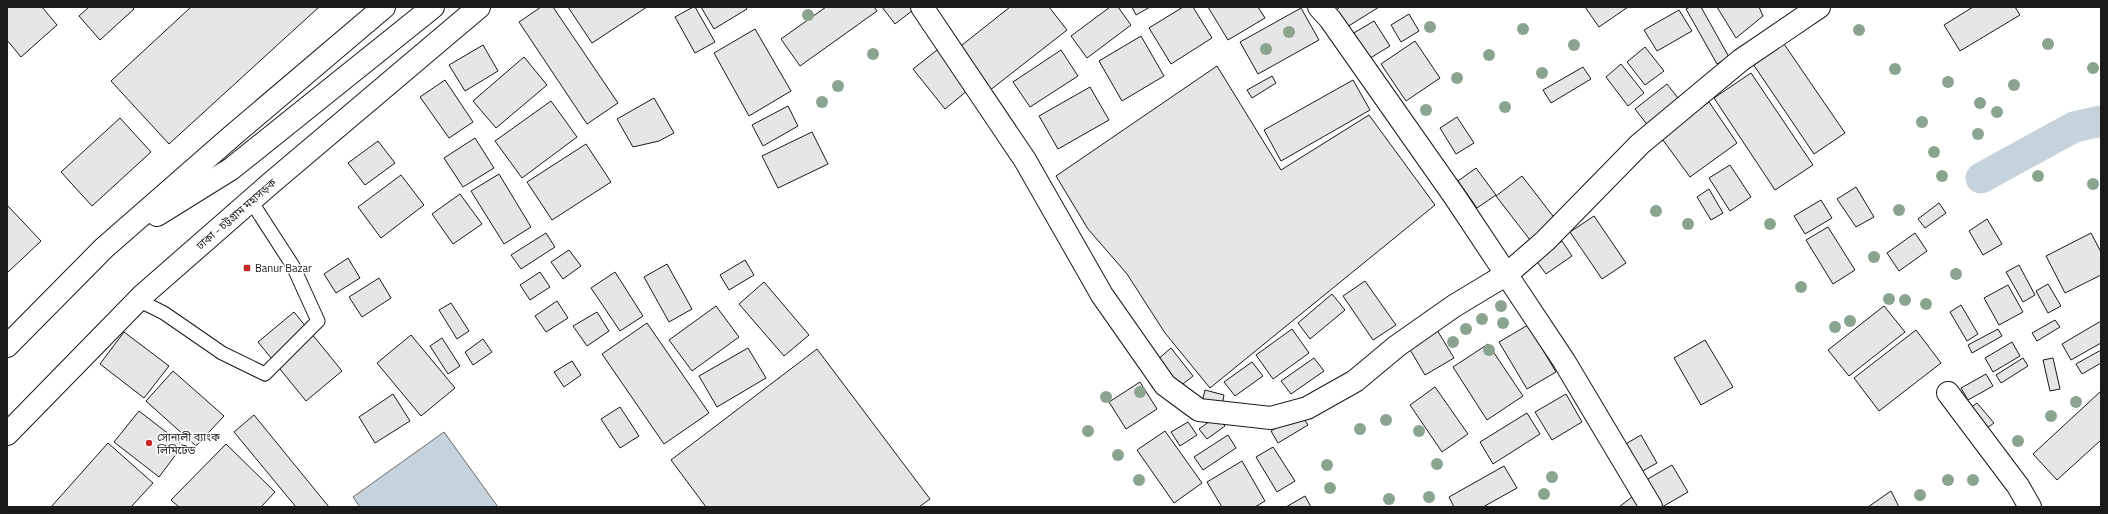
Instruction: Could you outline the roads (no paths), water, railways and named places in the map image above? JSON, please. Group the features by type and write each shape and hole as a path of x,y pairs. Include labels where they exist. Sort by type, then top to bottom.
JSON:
{"main road":[{"path":"7,346 104,248 232,136 384,7"},
{"path":"104,248 231,169 433,7"},
{"name":"ঢাকা - চট্টগ্রাম মহাসড়ক","path":"7,434 138,300 251,201 479,7"},
{"path":"922,7 1025,160 1102,295 1165,385 1199,410 1271,418 1307,408 1355,381 1397,346 1422,328 1454,306 1507,274 1545,241 1640,144 1741,60 1818,7"},
{"path":"1319,7 1330,19 1393,108 1507,274 1564,361 1651,507"},
{"path":"1948,393 2018,486 2030,507"}],"lane":[{"path":"138,300 164,313 222,353 265,374 318,321 293,266 251,201"}],"waterway":[{"path":"1981,178 2074,127 2101,121"}],"place":[{"name":"Banur Bazar","path":"247,268"},
{"name":"সোনালী ব্যাংক লিমিটেড","path":"149,443"}]}
